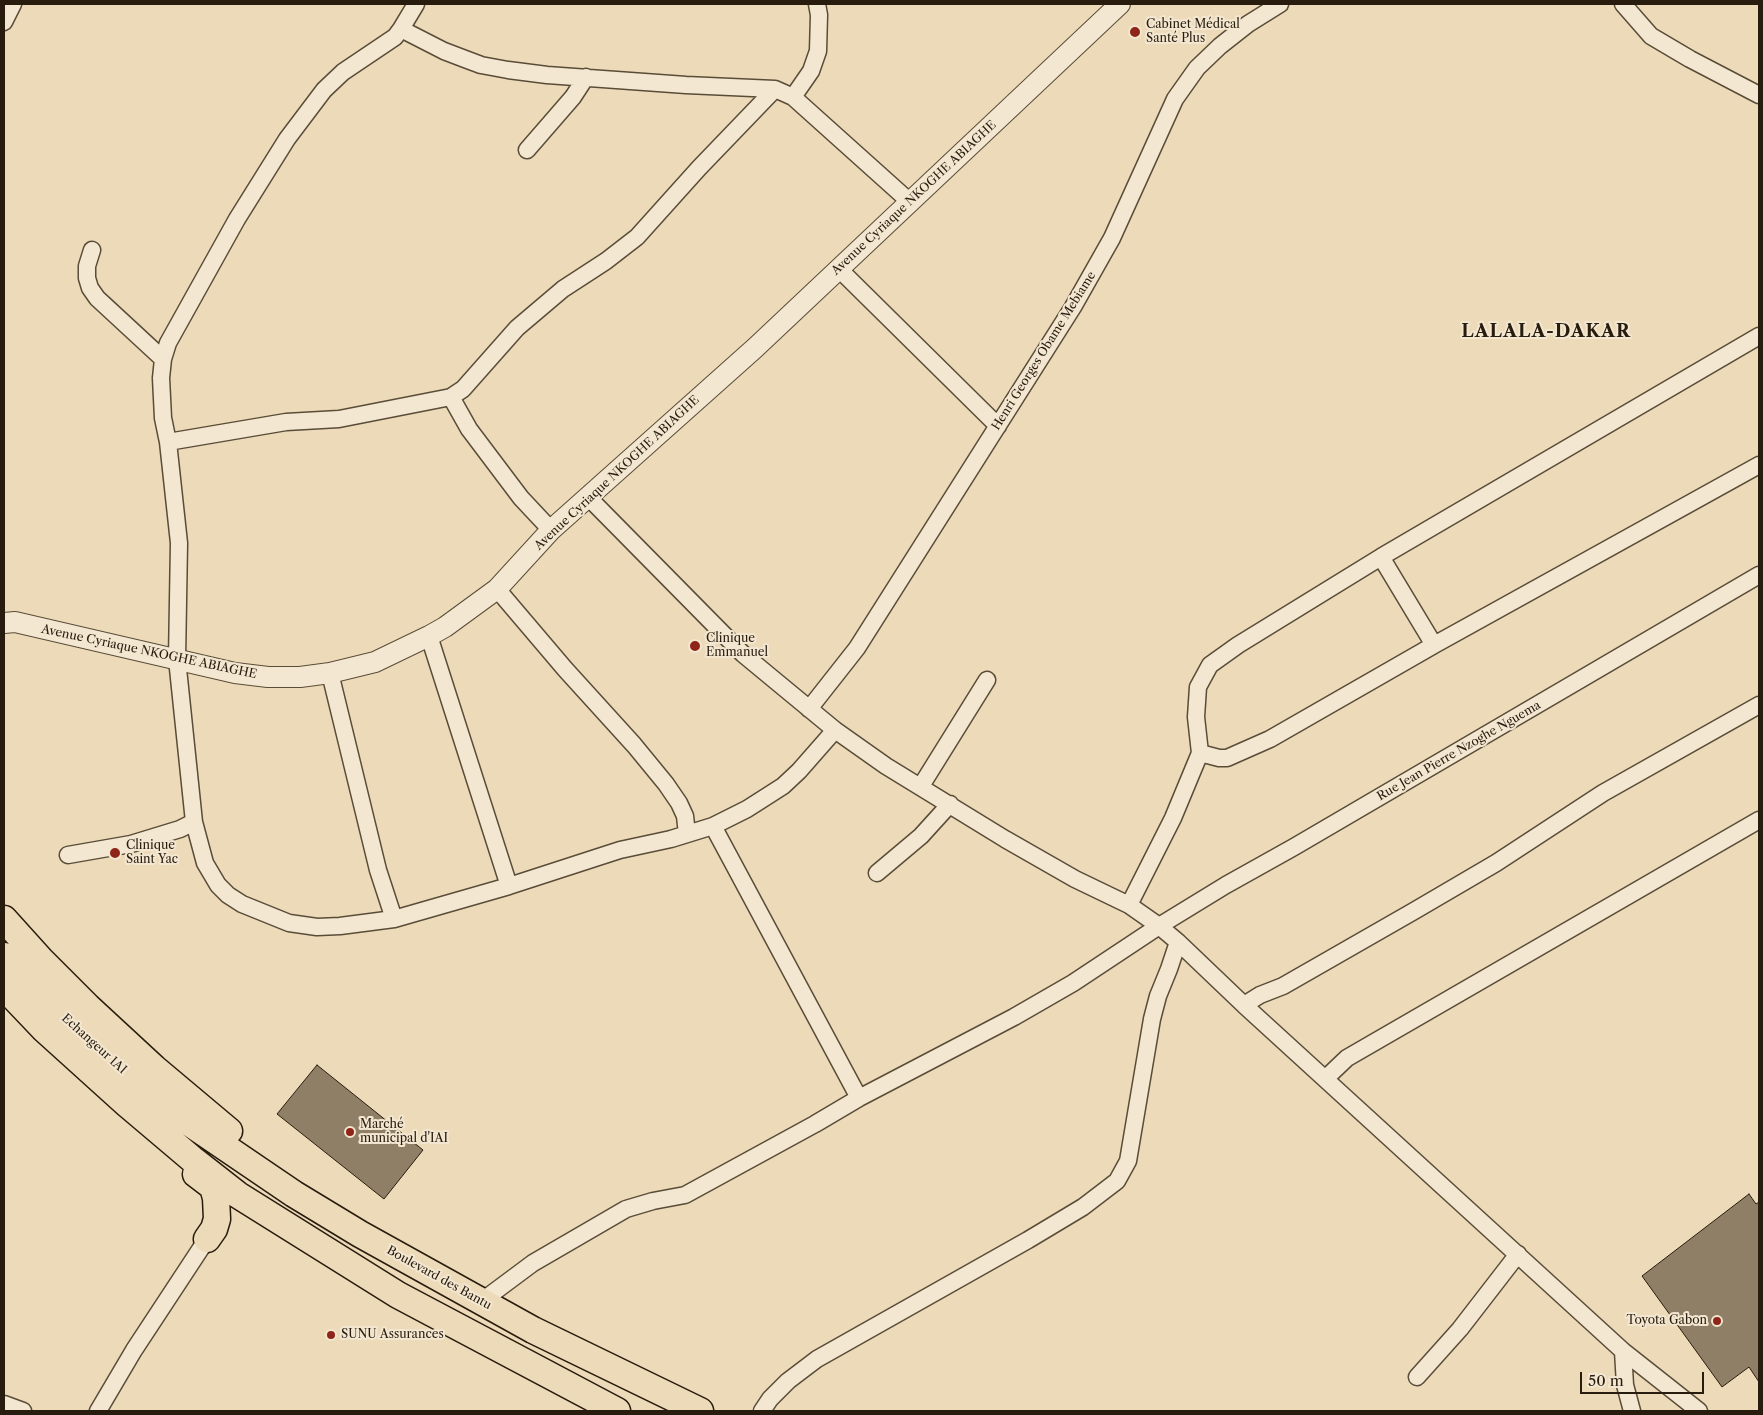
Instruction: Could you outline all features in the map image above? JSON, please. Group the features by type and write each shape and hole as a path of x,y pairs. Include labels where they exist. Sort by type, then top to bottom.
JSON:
{"highway":[{"path":"4,919 41,960 88,1007 154,1068 210,1116 360,1234"},
{"name":"Echangeur IAI","path":"4,956 88,1040 128,1075 191,1124"},
{"name":"Echangeur IAI","path":"4,987 44,1029 127,1104 167,1145"},
{"path":"4,1010 66,1072 110,1111 167,1145 208,1178 398,1295 617,1411"},
{"name":"Boulevard des Bantu","path":"191,1124 294,1194 360,1234 533,1330 700,1411"},
{"path":"207,1239 214,1229 217,1218 216,1198 208,1178"}],"street":[{"path":"4,22 13,4"},
{"path":"416,4 402,29 395,37 343,72 324,90 287,139 237,219 168,343 163,359 161,378 163,418 168,442 179,543 177,659 194,822 205,863 218,884 228,895 242,904 289,923 317,927 394,919 509,886 620,850 713,826 747,809 783,786 800,771 835,730"},
{"path":"793,97 811,71 818,51 819,15 817,4"},
{"name":"Avenue Cyriaque NKOGHE ABIAGHE","path":"4,623 15,622 235,673 268,677 300,677 330,673 375,662 429,636 445,627 497,589 552,530 755,348 1120,4"},
{"name":"Henri Georges Obame Mebiame","path":"809,709 857,648 1072,308 1112,238 1175,99 1196,68 1220,46 1248,24 1280,4"},
{"path":"1623,4 1651,36 1759,95"},
{"path":"402,29 444,51 481,65 547,75 775,89 793,97 910,202"},
{"path":"527,150 573,97 586,77"},
{"path":"168,442 286,422 338,419 451,397 463,389 517,328 563,289 606,261 637,237 699,168 775,89"},
{"path":"92,250 87,266 87,278 90,288 97,298 163,359"},
{"path":"839,268 998,426"},
{"path":"1129,905 1173,818 1200,753 1196,717 1198,687 1210,665 1238,644 1381,557 1759,336"},
{"path":"451,397 469,429 522,498 552,530"},
{"path":"1200,753 1227,758 1270,739 1759,465"},
{"path":"588,497 743,654 835,730 886,766 1005,839 1075,879 1129,905 1159,926 1623,1352 1699,1411"},
{"path":"1381,557 1434,646"},
{"name":"Rue Jean Pierre Nzoghe Nguema","path":"482,1301 533,1263 626,1209 653,1201 685,1195 860,1098 1014,1017 1226,885 1759,575"},
{"path":"497,589 666,784 685,816 687,834"},
{"path":"429,636 509,886"},
{"path":"330,673 378,870 394,919"},
{"path":"921,786 987,680"},
{"path":"1244,1005 1260,995 1283,986 1496,863 1603,793 1759,705"},
{"path":"877,873 921,836 950,804"},
{"path":"1326,1078 1346,1058 1759,820"},
{"path":"68,855 131,844 180,829 194,822"},
{"path":"713,826 860,1098"},
{"path":"762,1411 770,1399 788,1381 816,1359 1028,1240 1083,1206 1117,1181 1128,1162 1152,1019 1158,996 1178,942"},
{"path":"98,1411 134,1350 207,1239"},
{"path":"1417,1377 1460,1329 1518,1254"},
{"path":"1623,1352 1625,1385 1632,1411"},
{"path":"4,1404 23,1411"}],"building":[{"name":"Marché municipal d'IAI","path":"317,1065 423,1150 384,1199 277,1114"},
{"name":"Toyota Gabon","path":"1749,1194 1756,1204 1759,1202 1759,1382 1749,1367 1722,1387 1642,1276"}],"place":[{"name":"Cabinet Médical Santé Plus","path":"1135,32"},
{"name":"Clinique Emmanuel","path":"695,646"},
{"name":"Clinique Saint Yac","path":"115,853"},
{"name":"Marché municipal d'IAI","path":"350,1132"},
{"name":"Toyota Gabon","path":"1717,1321"},
{"name":"SUNU Assurances","path":"331,1335"}],"district":[{"name":"LALALA-DAKAR","path":"1546,332"}]}
